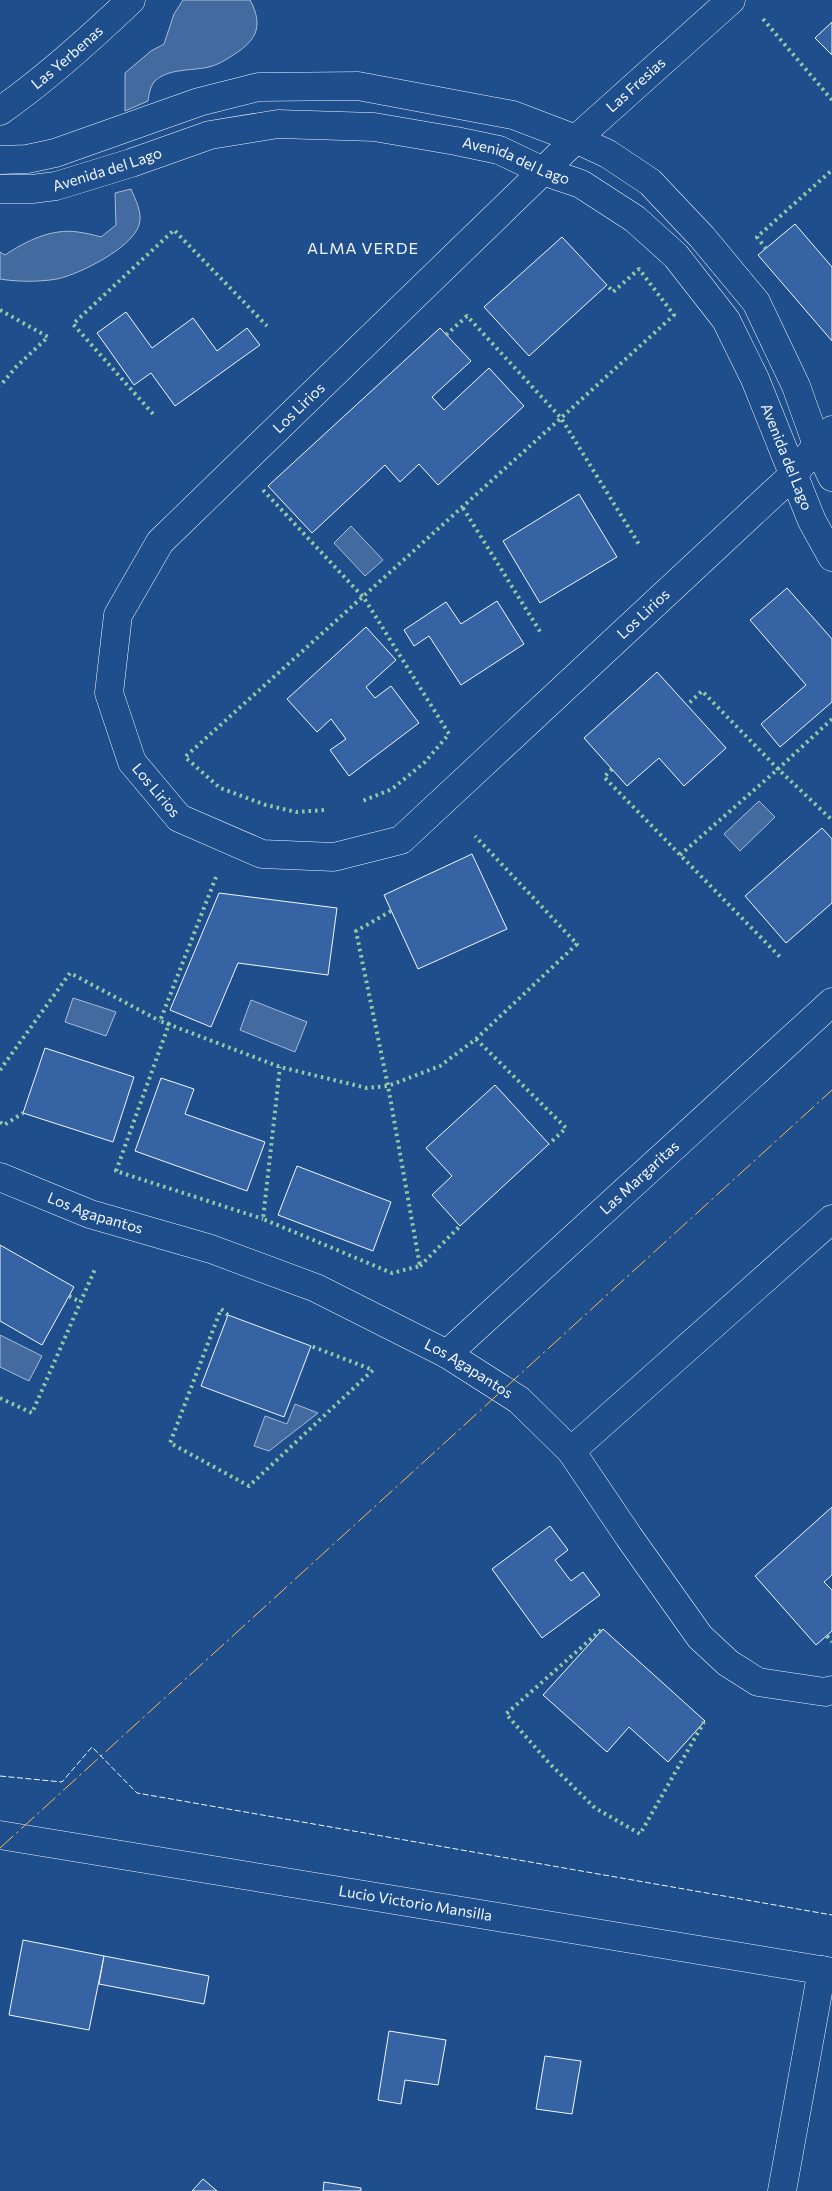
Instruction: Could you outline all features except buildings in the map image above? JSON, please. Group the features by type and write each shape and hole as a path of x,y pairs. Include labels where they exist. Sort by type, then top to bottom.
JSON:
{"street":[{"name":"Las Yerbenas","path":"0,111 22,96 98,32 131,0"},
{"name":"Las Fresias","path":"543,171 731,0"},
{"name":"Avenida del Lago","path":"0,160 27,159 55,153 199,102 258,86 358,86 513,115 576,139 608,154 650,182 702,237 756,302 796,386 824,438 832,477"},
{"name":"Avenida del Lago","path":"0,189 32,189 56,186 131,163 210,135 278,124 374,127 456,141 499,150 543,171 580,184 635,219 676,256 726,320 756,379 812,521 832,557"},
{"name":"Los Lirios","path":"543,171 160,542 118,615 109,693 132,762 179,818 262,854 334,857 401,840 794,474 824,438"},
{"name":"Las Margaritas","path":"447,1354 832,1002"},
{"name":"Los Agapantos","path":"0,1176 90,1214 211,1249 316,1288 447,1354 519,1400 571,1451 700,1637 728,1663 758,1682 825,1692 832,1690"},
{"path":"571,1451 832,1219"},
{"name":"Lucio Victorio Mansilla","path":"0,1835 827,1971"},
{"path":"782,2191 827,1971"}],"water":[{"path":"183,0 250,0 257,19 255,33 246,46 218,64 173,72 159,78 152,86 148,101 125,111 125,73 151,51 164,44 174,14"},
{"path":"131,189 139,211 139,225 134,234 116,251 79,272 57,279 14,281 0,279 0,252 5,255 30,241 59,232 78,232 101,237 116,225 115,193"},
{"path":"351,526 383,560 365,576 334,543"},
{"path":"759,801 775,817 740,851 724,834"},
{"path":"73,998 116,1012 106,1036 65,1022"},
{"path":"251,1000 307,1022 295,1052 240,1030"},
{"path":"0,1335 42,1356 29,1381 0,1367"},
{"path":"295,1404 318,1413 269,1451 254,1446 265,1416 287,1424"}],"hedge":[{"path":"763,19 832,100"},
{"path":"766,249 757,237 832,170"},
{"path":"153,414 73,324 174,230 267,326"},
{"path":"446,335 467,316 561,418 674,315 639,269 613,292 607,285"},
{"path":"0,310 48,337 16,367 0,386"},
{"path":"324,810 296,812 266,805 220,788 185,757 561,418 640,546"},
{"path":"263,490 364,598 449,734 425,762 392,789 360,802"},
{"path":"463,508 541,633"},
{"path":"680,855 778,769 702,691 687,705"},
{"path":"832,719 778,769 832,820"},
{"path":"612,769 604,777 780,957"},
{"path":"391,911 356,931 388,1086 440,1066 476,1039 577,944 475,836"},
{"path":"216,877 160,1021 280,1067 367,1088 388,1086 420,1266 392,1273 263,1219 280,1067"},
{"path":"0,1070 70,973 160,1021"},
{"path":"167,1023 169,1024 116,1171 263,1219"},
{"path":"476,1039 566,1128 549,1144"},
{"path":"0,1122 4,1125 23,1113"},
{"path":"420,1266 460,1226"},
{"path":"0,1398 32,1413 95,1269"},
{"path":"69,1296 80,1302"},
{"path":"228,1315 221,1309 170,1443 249,1486 373,1370 311,1346"},
{"path":"601,1630 506,1714 549,1763 595,1808 640,1834 704,1722"},
{"path":"827,1636 832,1642"}],"fence":[{"path":"0,1776 62,1782 92,1747 137,1793 832,1915"}],"power":[{"path":"0,1848 832,1090"}],"district":[{"name":"ALMA VERDE","path":"363,248"}]}
